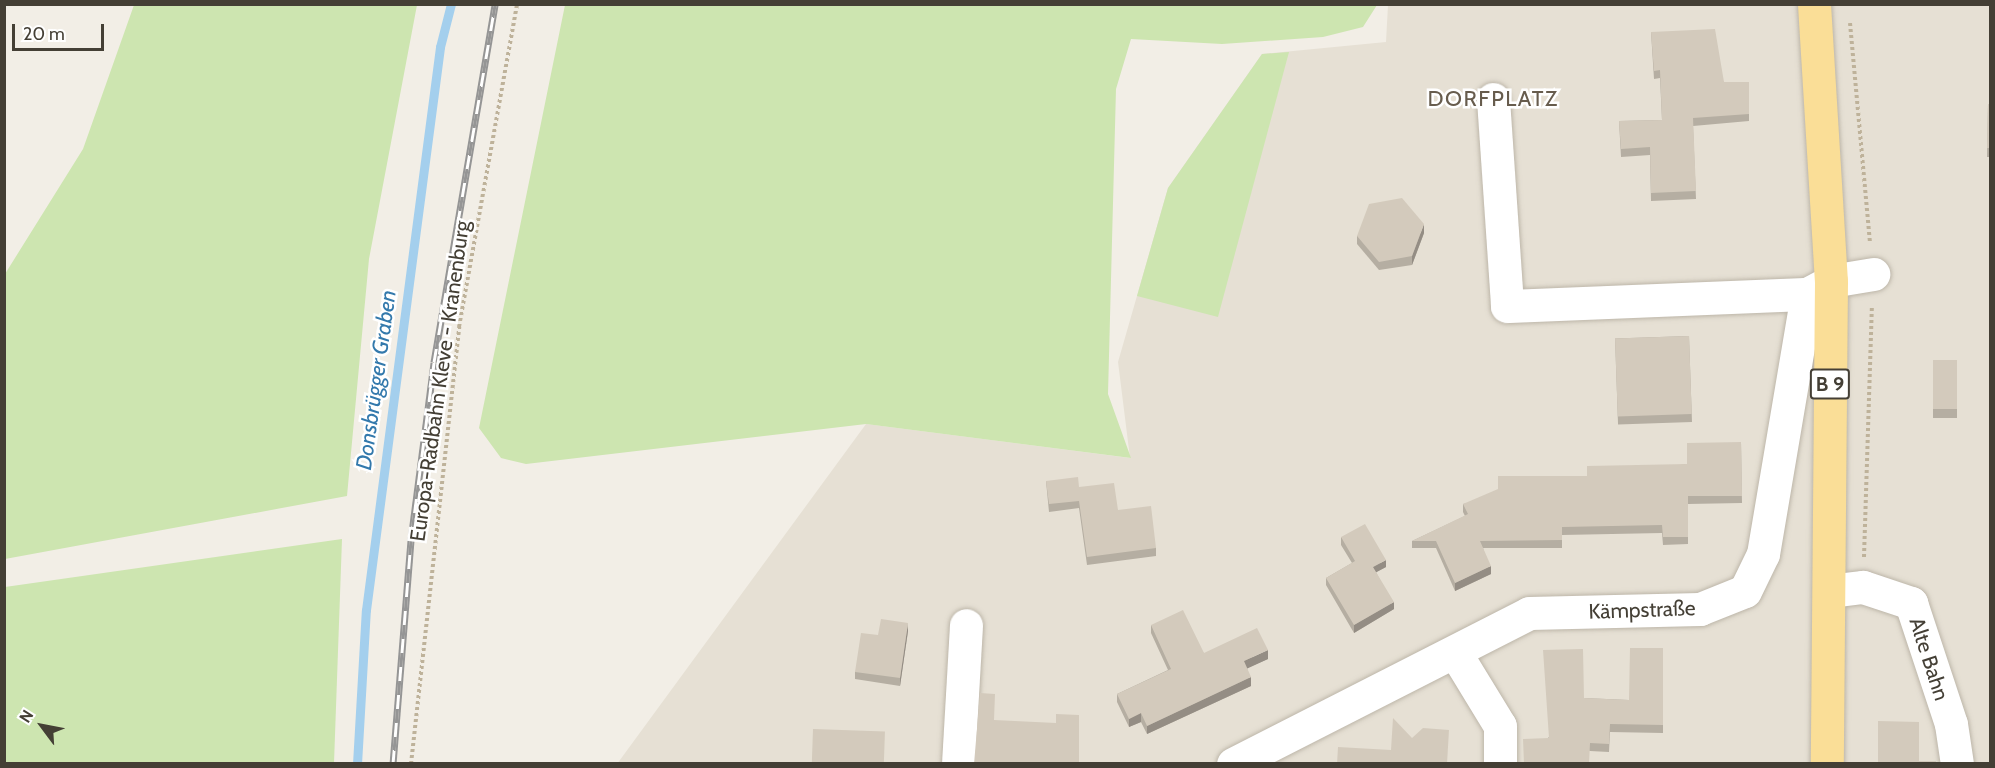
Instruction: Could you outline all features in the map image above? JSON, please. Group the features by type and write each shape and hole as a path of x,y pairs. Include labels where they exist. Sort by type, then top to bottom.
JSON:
{"main road":[{"name":"B 9","path":"1814,4 1819,288 1829,591 1827,764"}],"street":[{"path":"1493,99 1507,306 1819,288 1873,274"},
{"name":"Kämpstraße","path":"1233,764 1456,654 1529,613 1700,609 1745,591 1763,554 1819,288"},
{"name":"Alte Bahn","path":"1829,591 1863,587 1911,603 1951,724 1957,764"},
{"path":"958,764 966,624"},
{"path":"1456,654 1500,726 1500,764"}],"path":[{"name":"Europa-Radbahn Kleve - Kranenburg","path":"411,764 459,327 518,4"}],"shaded area":[{"path":"1388,5 1990,5 1990,763 617,764 866,424 1130,458 1118,362 1168,188 1262,54 1386,42"}],"green space":[{"path":"565,4 1377,5 1363,27 1323,37 1222,44 1131,39 1116,89 1108,394 1131,458 866,424 526,464 501,458 479,428"},
{"path":"134,5 417,5 369,259 347,496 5,559 5,274 83,149"},
{"path":"1289,52 1218,317 1137,296 1168,188 1262,54"},
{"path":"342,539 334,763 5,763 5,587"}],"building":[{"path":"1715,29 1724,82 1749,82 1749,114 1693,118 1696,191 1651,193 1650,147 1621,149 1619,121 1662,120 1660,70 1654,71 1651,32"},
{"path":"1988,104 1990,104 1990,148 1987,148"},
{"path":"1402,198 1424,224 1412,256 1379,262 1357,236 1369,204"},
{"path":"1689,336 1692,414 1618,417 1615,339"},
{"path":"1933,360 1957,360 1957,409 1933,409"},
{"path":"1741,442 1742,496 1688,496 1688,537 1663,537 1662,525 1562,527 1562,540 1480,541 1491,566 1455,583 1436,541 1412,541 1468,514 1463,504 1498,489 1498,476 1587,476 1587,466 1687,464 1687,443"},
{"path":"1078,477 1079,487 1114,483 1118,510 1151,506 1156,548 1087,557 1079,501 1049,504 1046,481"},
{"path":"1365,524 1386,560 1373,567 1394,602 1354,625 1326,578 1355,561 1341,537"},
{"path":"1183,610 1204,653 1257,628 1268,650 1244,661 1251,677 1147,726 1141,713 1129,719 1117,694 1171,669 1151,625"},
{"path":"881,619 908,623 900,678 855,672 861,633 878,635"},
{"path":"1630,648 1663,648 1663,725 1610,724 1609,744 1590,743 1589,764 1524,764 1523,739 1549,738 1543,650 1583,649 1584,698 1629,700"},
{"path":"980,693 995,694 994,720 1056,723 1056,714 1079,715 1079,764 974,764"},
{"path":"1393,718 1412,738 1423,728 1449,730 1447,764 1337,764 1338,747 1391,750"},
{"path":"1878,721 1919,722 1919,761 1936,761 1936,764 1878,764"},
{"path":"813,729 885,732 884,764 812,764"}],"waterway":[{"name":"Donsbrügger Graben","path":"357,764 366,610 440,47 451,4"}],"railway":[{"path":"393,764 411,540 434,362 495,4"}],"district":[{"name":"DORFPLATZ","path":"1493,99"}]}
